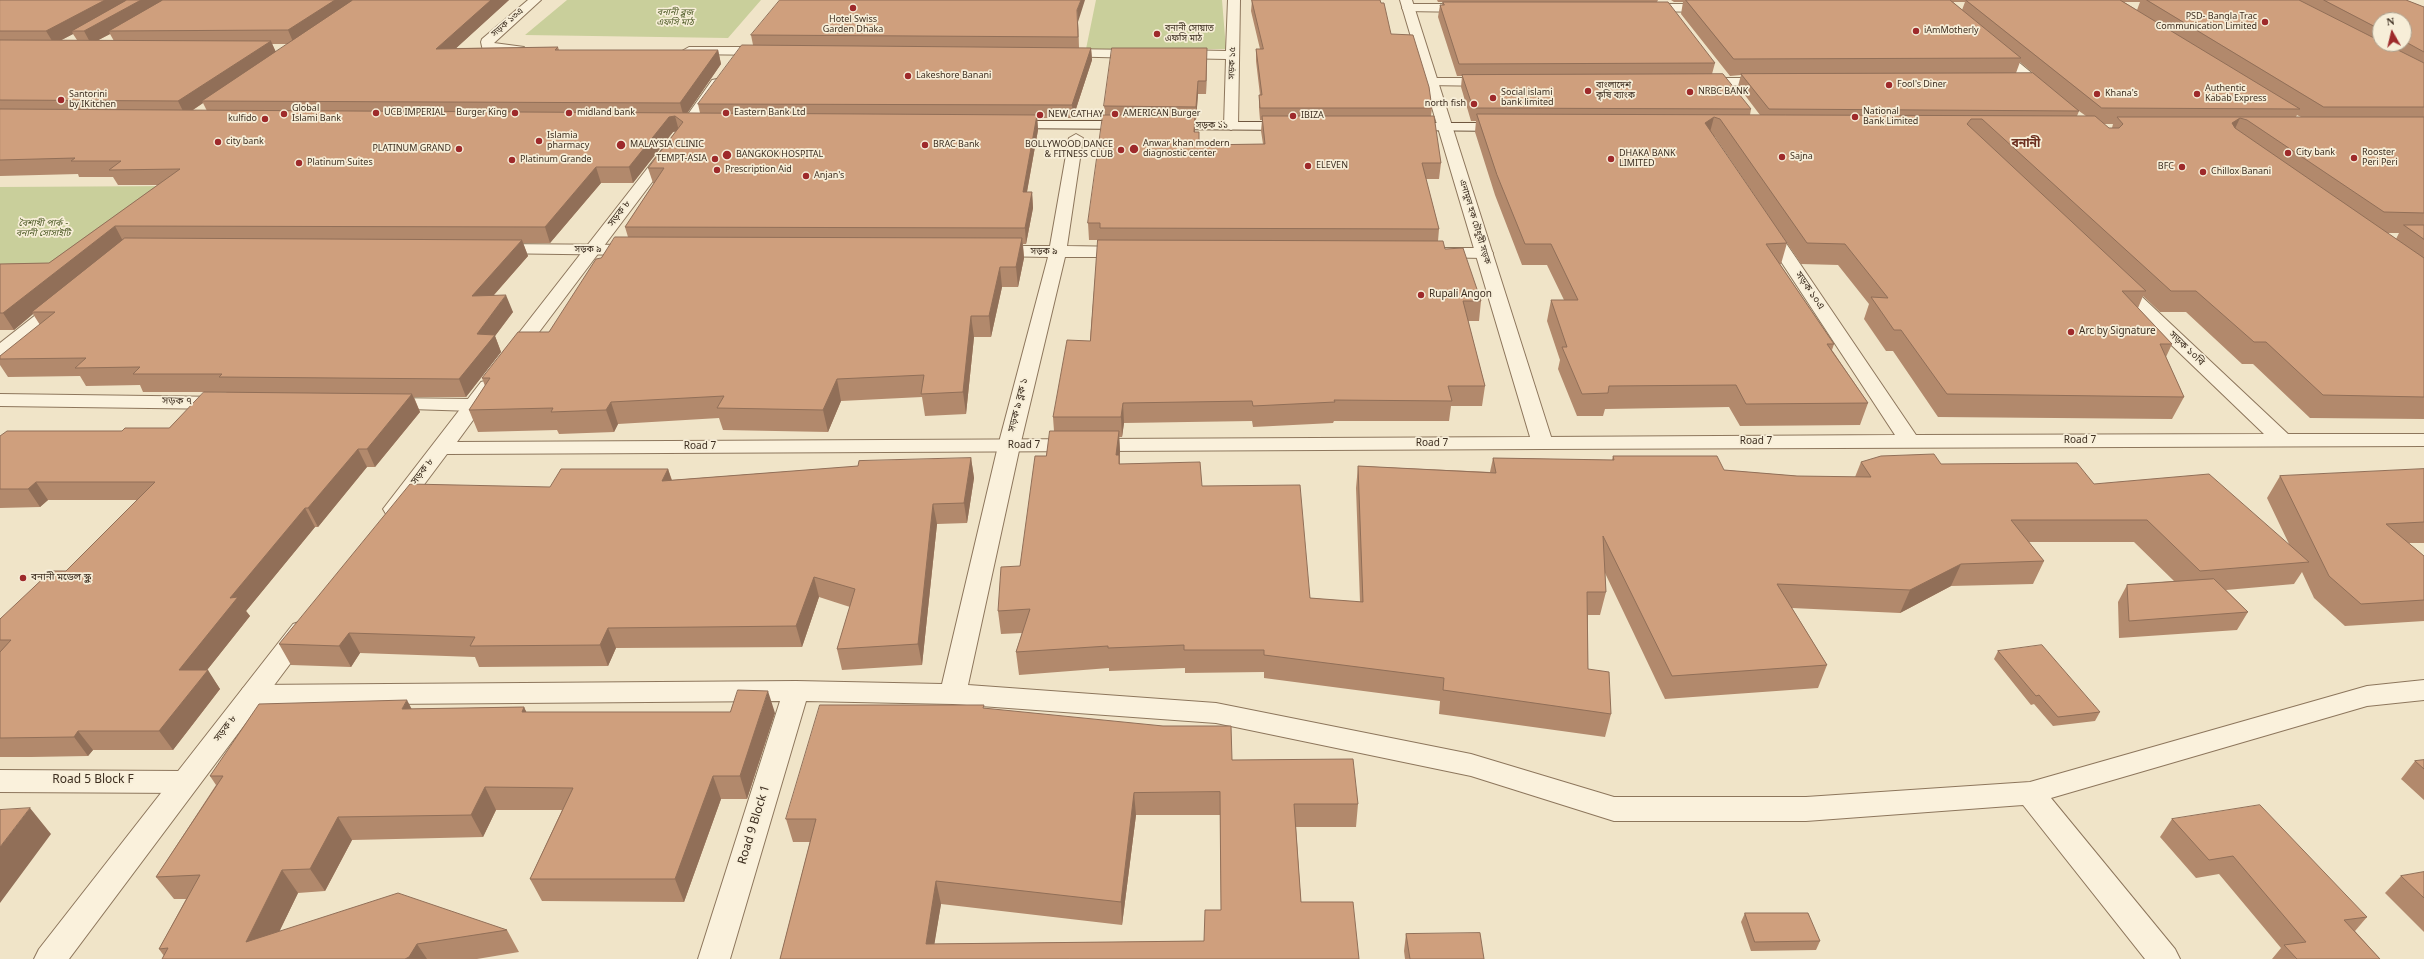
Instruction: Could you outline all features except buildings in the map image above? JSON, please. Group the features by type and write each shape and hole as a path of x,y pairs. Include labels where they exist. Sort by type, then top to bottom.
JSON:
{"street":[{"name":"সড়ক ১৩এ","path":"534,50 488,48 487,42 535,0"},
{"name":"সড়ক ১৫","path":"1231,126 1234,0"},
{"path":"1407,4 1479,8"},
{"name":"এনামুল হক চৌধুরী সড়ক","path":"1407,4 1542,443"},
{"path":"1630,8 1666,4 1724,8"},
{"path":"1666,4 1679,21"},
{"name":"সড়ক ৮","path":"383,524 592,250 748,40"},
{"path":"1986,42 2056,100"},
{"path":"676,51 779,51"},
{"path":"1050,53 1233,55"},
{"path":"1718,70 1736,94"},
{"path":"2008,81 2032,80"},
{"path":"1431,82 1509,82"},
{"path":"1688,82 1782,82"},
{"path":"680,133 705,124"},
{"name":"সড়ক ১১","path":"1147,132 1076,138 994,131 1147,132 1300,133 1231,126 1147,132"},
{"path":"1391,133 1514,133"},
{"name":"সড়ক ৯ ব্লক ১","path":"953,694 1009,446 1058,252 1076,138"},
{"name":"সড়ক ১০এ","path":"1757,213 1910,442"},
{"name":"সড়ক ৯","path":"481,249 655,250"},
{"name":"সড়ক ৯","path":"979,251 1144,252"},
{"path":"1420,253 1484,253"},
{"name":"সড়ক ১০বি","path":"2105,272 2282,440"},
{"path":"4,346 74,293"},
{"name":"সড়ক ৭","path":"0,400 244,403"},
{"path":"370,404 473,405"},
{"name":"Road 7","path":"441,448 2424,440"},
{"name":"সড়ক ৮","path":"50,959 315,613"},
{"path":"252,695 796,691 953,694 1216,713 1471,765 1614,809 1806,809 2030,793 2367,696 2424,690"},
{"name":"Road 9 Block 1","path":"714,959 796,691"},
{"name":"Road 5 Block F","path":"0,781 185,782"},
{"path":"2030,793 2164,959"}],"green space":[{"name":"বনানী ব্লুজ এফসি মাঠ","path":"567,0 761,0 728,38 525,35"},
{"name":"বনানী সোয়াত এফসি মাঠ","path":"1096,0 1222,0 1226,49 1086,49"},
{"name":"বৈশাখী পার্ক - বনানী সোসাইটি","path":"178,186 66,271 0,271 0,187"}],"place":[{"name":"Hotel Swiss Garden Dhaka","path":"853,8"},
{"name":"PSD- Bangla Trac Communication Limited","path":"2265,22"},
{"name":"iAmMotherly","path":"1916,31"},
{"name":"বনানী সোয়াত এফসি মাঠ","path":"1157,34"},
{"name":"Lakeshore Banani","path":"908,76"},
{"name":"Fool's Diner","path":"1889,85"},
{"name":"বাংলাদেশ কৃষি ব্যাংক","path":"1588,91"},
{"name":"NRBC BANK","path":"1690,92"},
{"name":"Khana's","path":"2097,94"},
{"name":"Authentic Kabab Express","path":"2197,94"},
{"name":"Social islami bank limited","path":"1493,98"},
{"name":"Santorini by IKitchen","path":"61,100"},
{"name":"north fish","path":"1474,104"},
{"name":"UCB IMPERIAL","path":"376,113"},
{"name":"Burger King","path":"515,113"},
{"name":"midland bank","path":"569,113"},
{"name":"Eastern Bank Ltd","path":"726,113"},
{"name":"Global Islami Bank","path":"284,114"},
{"name":"AMERICAN Burger","path":"1115,114"},
{"name":"NEW CATHAY","path":"1040,115"},
{"name":"IBIZA","path":"1293,116"},
{"name":"National Bank Limited","path":"1855,117"},
{"name":"kulfido","path":"265,119"},
{"name":"Islamia pharmacy","path":"539,141"},
{"name":"city bank","path":"218,142"},
{"name":"MALAYSIA CLINIC","path":"621,145"},
{"name":"BRAC Bank","path":"925,145"},
{"name":"PLATINUM GRAND","path":"459,149"},
{"name":"Anwar khan modern diagnostic center","path":"1134,149"},
{"name":"BOLLYWOOD DANCE & FITNESS CLUB","path":"1121,150"},
{"name":"City bank","path":"2288,153"},
{"name":"BANGKOK HOSPITAL","path":"727,155"},
{"name":"Sajna","path":"1782,157"},
{"name":"Rooster Peri Peri","path":"2354,158"},
{"name":"TEMPT-ASIA","path":"715,159"},
{"name":"DHAKA BANK LIMITED","path":"1611,159"},
{"name":"Platinum Grande","path":"512,160"},
{"name":"Platinum Suites","path":"299,163"},
{"name":"ELEVEN","path":"1308,166"},
{"name":"BFC","path":"2182,167"},
{"name":"Prescription Aid","path":"717,170"},
{"name":"Chillox Banani","path":"2203,172"},
{"name":"Anjan's","path":"806,176"},
{"name":"Rupali Angon","path":"1421,295"},
{"name":"Arc by Signature","path":"2071,332"},
{"name":"বনানী মডেল স্কুল","path":"23,578"}],"district":[{"name":"বনানী","path":"2026,145"}]}
